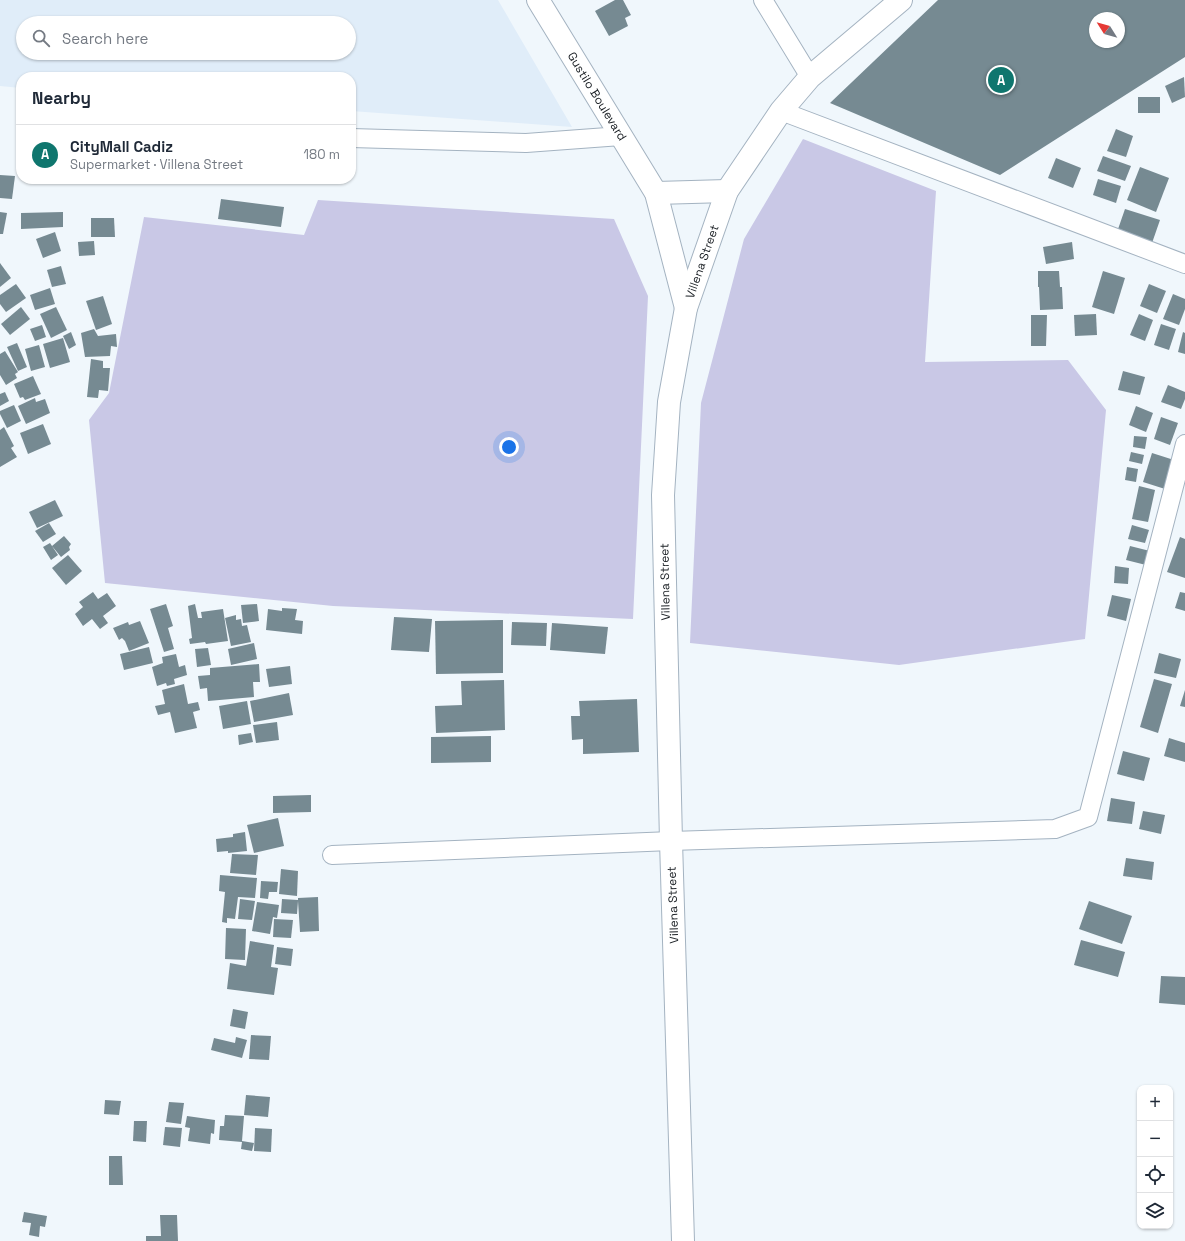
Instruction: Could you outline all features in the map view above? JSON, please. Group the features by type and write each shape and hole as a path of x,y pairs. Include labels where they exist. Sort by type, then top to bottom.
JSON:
{"main road":[{"name":"Gustilo Boulevard","path":"538,0 656,193 686,308"},
{"name":"Villena Street","path":"683,1241 671,841 663,495 669,402 686,308 728,191 781,111 810,77 901,0"},
{"path":"656,193 728,191"}],"street":[{"path":"763,0 810,77"},
{"path":"781,111 1185,264"},
{"path":"356,138 526,143 621,136"},
{"path":"332,855 671,841 1055,829 1088,817 1185,444"}],"shaded area":[{"path":"0,0 498,0 572,127 356,111 356,72 16,72 16,88 0,86"},
{"path":"803,139 936,191 925,362 1068,360 1106,410 1085,639 899,665 690,643 701,403 744,239"},
{"path":"318,200 614,219 648,296 633,619 333,606 105,583 89,420 109,393 144,217 304,235"}],"building":[{"path":"615,0 623,0 631,15 625,18 628,26 609,36 595,11"},
{"path":"938,0 1185,0 1185,57 1000,175 830,103"},
{"path":"1184,77 1185,97 1172,103 1165,86"},
{"path":"1138,97 1160,97 1160,113 1138,113"},
{"path":"1116,129 1133,136 1126,157 1107,151"},
{"path":"1103,156 1131,166 1125,181 1097,171"},
{"path":"1056,158 1081,168 1073,188 1048,178"},
{"path":"1140,167 1169,178 1156,212 1127,200"},
{"path":"0,175 15,176 12,199 0,198"},
{"path":"1098,179 1121,186 1116,203 1093,195"},
{"path":"221,199 284,207 281,227 218,219"},
{"path":"1125,209 1160,220 1152,243 1117,232"},
{"path":"0,212 7,213 3,234 0,234"},
{"path":"63,212 63,227 21,229 21,213"},
{"path":"91,218 114,218 115,237 91,237"},
{"path":"55,232 61,251 43,258 36,239"},
{"path":"94,241 95,255 79,256 78,242"},
{"path":"1072,242 1074,259 1046,264 1043,247"},
{"path":"0,263 11,278 0,287"},
{"path":"61,266 66,284 52,287 47,270"},
{"path":"1038,271 1059,271 1060,287 1062,287 1063,309 1040,310"},
{"path":"1103,271 1125,278 1114,314 1092,307"},
{"path":"16,284 26,298 6,312 0,304 0,295"},
{"path":"1149,284 1166,291 1157,313 1140,306"},
{"path":"50,288 55,304 35,310 30,295"},
{"path":"1173,294 1185,299 1185,309 1179,325 1163,319"},
{"path":"103,296 112,324 96,330 86,301"},
{"path":"21,307 30,319 10,335 1,324"},
{"path":"56,307 67,330 51,338 40,314"},
{"path":"1096,314 1097,335 1075,336 1074,315"},
{"path":"1139,314 1153,320 1145,341 1130,335"},
{"path":"1031,315 1047,315 1046,346 1031,346"},
{"path":"1161,324 1176,329 1169,350 1154,345"},
{"path":"42,325 46,337 35,341 30,329"},
{"path":"94,329 98,336 116,334 117,347 111,346 110,356 85,357 81,333"},
{"path":"71,332 76,345 69,349 63,336"},
{"path":"1183,332 1185,333 1185,354 1178,352"},
{"path":"63,338 70,362 50,368 43,344"},
{"path":"17,343 27,367 18,371 7,347"},
{"path":"39,345 45,367 31,371 25,349"},
{"path":"5,351 18,372 15,374 17,378 6,385 0,375 0,354"},
{"path":"91,359 103,361 103,368 110,368 108,391 99,390 98,398 87,397"},
{"path":"1123,371 1145,377 1140,395 1118,390"},
{"path":"33,376 41,394 25,400 23,397 20,398 14,384"},
{"path":"1168,385 1185,392 1185,399 1181,409 1161,402"},
{"path":"5,392 9,401 0,406 0,394"},
{"path":"35,398 36,402 45,399 50,413 26,424 18,406"},
{"path":"14,405 21,421 7,428 0,411"},
{"path":"1136,406 1153,413 1146,432 1129,425"},
{"path":"1161,417 1178,423 1170,445 1154,439"},
{"path":"43,424 51,444 28,454 20,433"},
{"path":"4,427 14,446 11,448 17,457 0,467 0,430"},
{"path":"1134,436 1147,437 1145,449 1133,447"},
{"path":"1131,452 1144,455 1142,464 1129,461"},
{"path":"1152,453 1174,460 1165,489 1143,482"},
{"path":"1127,467 1138,469 1136,482 1125,480"},
{"path":"1139,486 1155,490 1148,522 1132,519"},
{"path":"55,500 63,516 37,528 29,512"},
{"path":"49,523 56,534 43,542 35,531"},
{"path":"1132,525 1149,530 1145,543 1128,539"},
{"path":"64,536 71,544 69,547 70,550 61,557 52,546"},
{"path":"1180,537 1185,539 1185,578 1167,572"},
{"path":"50,543 58,555 51,560 43,547"},
{"path":"1130,546 1150,551 1146,565 1126,560"},
{"path":"68,555 82,571 66,585 52,568"},
{"path":"1115,566 1129,568 1128,584 1114,583"},
{"path":"93,592 98,599 107,593 116,606 103,616 108,623 100,629 92,619 83,626 75,614 83,607 79,602"},
{"path":"1180,592 1185,593 1185,611 1175,608"},
{"path":"1112,595 1131,599 1126,621 1107,616"},
{"path":"166,604 173,626 168,628 174,649 164,652 150,609"},
{"path":"195,604 198,618 202,618 201,612 223,609 228,641 206,644 205,642 190,644 189,639 192,638 188,606"},
{"path":"257,604 259,621 243,623 241,605"},
{"path":"282,608 297,609 295,620 303,621 302,634 266,630 268,609 282,611"},
{"path":"236,615 236,620 241,619 242,626 247,625 251,642 231,646 225,618"},
{"path":"394,617 432,619 429,652 391,650"},
{"path":"503,620 503,673 436,674 435,621"},
{"path":"140,621 149,643 129,651 125,641 122,638 119,640 113,628 128,622 129,625"},
{"path":"512,622 547,623 546,646 511,645"},
{"path":"552,623 608,627 605,654 550,650"},
{"path":"254,643 257,659 231,665 228,649"},
{"path":"149,647 153,663 124,670 120,654"},
{"path":"208,648 211,665 197,667 195,649"},
{"path":"1159,653 1181,659 1176,678 1154,673"},
{"path":"176,654 179,667 185,665 187,675 174,679 175,684 167,686 166,683 157,686 152,667 163,663 162,657"},
{"path":"259,664 260,682 253,682 254,697 208,701 207,688 200,689 198,676 210,675 210,668"},
{"path":"290,666 292,684 269,687 266,669"},
{"path":"1154,679 1172,684 1158,733 1140,727"},
{"path":"504,680 505,730 436,733 435,706 462,705 461,681"},
{"path":"184,684 188,704 198,702 200,710 193,712 197,728 175,733 170,712 158,715 155,706 165,704 162,690"},
{"path":"1185,690 1185,707 1180,706"},
{"path":"289,693 293,715 254,722 250,701"},
{"path":"637,699 639,752 583,754 583,739 572,740 571,716 580,716 579,701"},
{"path":"247,701 251,724 223,729 219,706"},
{"path":"277,722 279,740 256,743 253,725"},
{"path":"251,733 253,742 239,745 238,735"},
{"path":"491,736 491,762 431,763 431,737"},
{"path":"1169,738 1185,743 1185,762 1164,756"},
{"path":"1123,751 1150,758 1144,781 1117,774"},
{"path":"311,795 311,812 273,813 273,796"},
{"path":"1111,798 1135,802 1132,824 1107,821"},
{"path":"1143,811 1165,815 1161,834 1139,829"},
{"path":"278,818 284,846 254,853 247,825"},
{"path":"245,832 247,851 228,853 228,851 217,852 216,839 233,837 233,834"},
{"path":"232,854 258,855 256,875 230,873"},
{"path":"1126,858 1154,862 1152,880 1123,876"},
{"path":"281,869 298,871 297,896 279,894"},
{"path":"220,875 257,878 255,898 238,897 235,919 227,918 227,923 222,922 225,892 219,891"},
{"path":"261,881 278,882 277,892 269,892 268,899 260,898"},
{"path":"318,897 319,931 300,932 298,901 297,914 281,913 282,899 298,900 298,898"},
{"path":"240,899 255,901 252,920 238,919"},
{"path":"1089,901 1132,916 1122,944 1079,929"},
{"path":"257,902 279,905 277,918 273,917 270,934 252,931"},
{"path":"274,919 293,920 291,938 273,937"},
{"path":"226,928 246,929 245,960 225,959"},
{"path":"1081,940 1125,952 1118,977 1074,965"},
{"path":"250,941 274,945 271,967 278,968 274,995 227,989 230,963 246,966"},
{"path":"277,947 293,949 291,966 275,964"},
{"path":"1161,976 1185,977 1185,1005 1159,1003"},
{"path":"233,1009 248,1012 245,1029 230,1026"},
{"path":"251,1035 271,1036 269,1060 249,1059"},
{"path":"236,1037 247,1040 242,1058 211,1050 214,1038 235,1043"},
{"path":"246,1095 270,1097 268,1117 244,1115"},
{"path":"105,1100 121,1101 119,1115 104,1114"},
{"path":"169,1102 184,1103 181,1124 166,1122"},
{"path":"225,1115 244,1116 242,1141 254,1143 252,1151 241,1149 242,1142 219,1140 220,1126 224,1126"},
{"path":"187,1116 215,1120 214,1134 211,1133 210,1144 188,1141 190,1128 185,1127"},
{"path":"134,1121 147,1121 146,1142 133,1141"},
{"path":"165,1127 182,1128 180,1147 163,1145"},
{"path":"255,1128 272,1129 271,1152 254,1151"},
{"path":"109,1156 122,1156 123,1185 109,1185"},
{"path":"24,1212 47,1216 45,1227 40,1226 39,1237 29,1235 31,1223 22,1222"},
{"path":"160,1215 177,1215 178,1241 146,1241 146,1236 161,1236"}],"place":[{"name":"CityMall Cadiz","path":"1001,80"}]}
